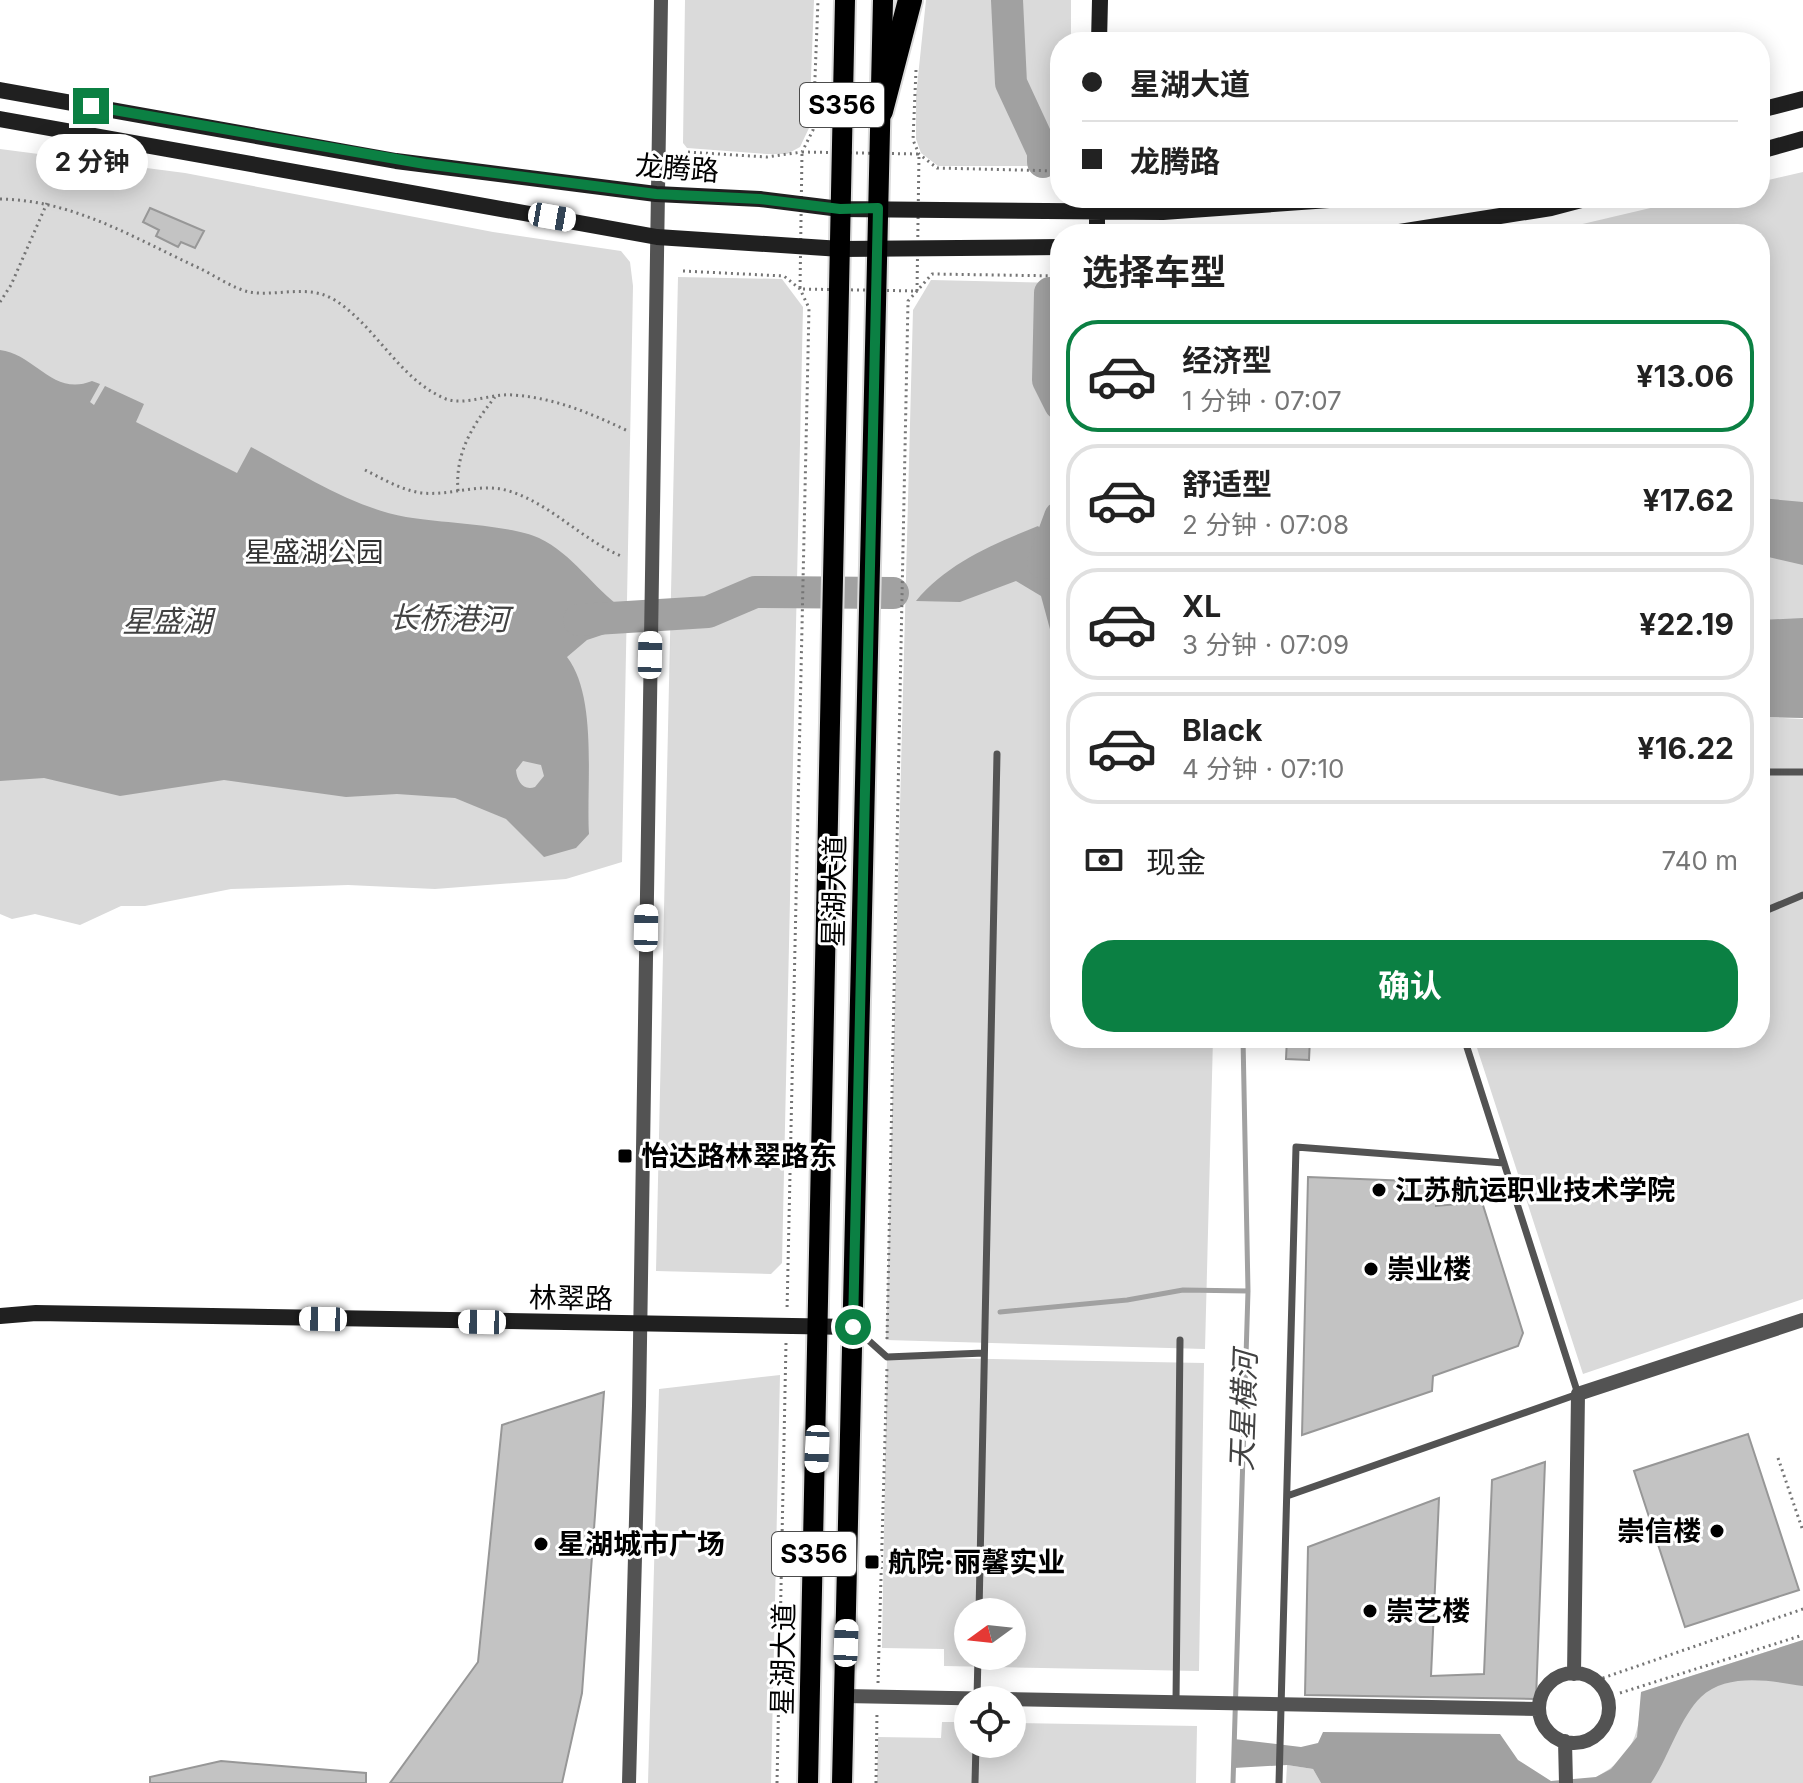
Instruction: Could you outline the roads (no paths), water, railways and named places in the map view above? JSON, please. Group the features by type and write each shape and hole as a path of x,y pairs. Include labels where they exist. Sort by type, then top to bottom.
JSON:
{"highway":[{"path":"881,111 910,0"}],"main road":[{"name":"星湖大道","path":"808,1783 835,609 845,0"},
{"name":"星湖大道","path":"842,1783 883,0"},
{"path":"1099,32 1100,0"},
{"name":"龙腾路","path":"0,90 396,161 656,194 760,199 840,209 1050,206"},
{"path":"1770,107 1803,99"},
{"path":"0,119 657,237 841,249 1050,247"},
{"path":"1770,148 1803,139"},
{"name":"龙腾路","path":"1125,208 1163,212 1218,208"},
{"path":"1450,224 1551,208"},
{"name":"林翠路","path":"0,1316 36,1313 853,1327"}],"street":[{"path":"629,1783 641,1325 661,0"},
{"path":"1574,1674 1578,1394 1803,1320"},
{"path":"1574,1674 1597,1680 1608,1705 1603,1727 1585,1741 1565,1741 1547,1730 1538,1709 1544,1690 1557,1679 1574,1674"},
{"path":"844,1696 954,1698"},
{"path":"1026,1699 1538,1709"},
{"path":"1565,1741 1566,1781"}],"lane":[{"path":"979,1598 997,754"},
{"path":"1770,772 1803,772"},
{"path":"1770,909 1803,895"},
{"path":"1287,1496 1578,1394 1467,1048"},
{"path":"1279,1783 1296,1147 1504,1163"},
{"path":"853,1327 887,1357 984,1353"},
{"path":"1176,1701 1180,1340"},
{"path":"975,1783 976,1758"}],"water":[{"name":"星盛湖","path":"0,350 24,359 66,383 92,381 100,384 90,402 94,405 105,386 144,404 136,422 237,473 251,447 365,506 406,517 511,530 539,538 573,562 623,609 623,628 587,640 567,657 577,674 587,718 589,834 576,848 544,857 506,819 455,798 397,794 346,797 224,780 120,796 44,778 0,781","holes":["523,761 541,765 544,776 535,787 527,788 521,784 516,770"]},
{"path":"1770,499 1803,502 1803,565 1770,557"},
{"path":"1038,526 1050,539 1050,629 1041,596 1016,581 960,602 916,601 942,576 988,548"},
{"path":"1803,618 1803,718 1770,717 1770,620"},
{"path":"1803,1640 1803,1686 1750,1680 1712,1689 1694,1705 1651,1783 1321,1783 1313,1769 1287,1765 1234,1768 1234,1739 1301,1747 1318,1743 1323,1732 1500,1734 1518,1760 1551,1781 1596,1777 1611,1769 1637,1737 1641,1692"}],"waterway":[{"name":"天星横河","path":"1007,0 1011,83 1043,152 1043,162"},
{"name":"天星横河","path":"1050,293 1050,384"},
{"name":"天星横河","path":"1043,563 1050,544"},
{"name":"长桥港河","path":"579,620 708,612 755,592 893,593"},
{"name":"天星横河","path":"1233,1783 1248,1291 1243,1048"},
{"path":"1000,1312 1127,1300 1183,1290 1248,1291"}],"place":[{"name":"怡达路林翠路东","path":"625,1156"},
{"name":"江苏航运职业技术学院","path":"1379,1190"},
{"name":"崇业楼","path":"1371,1269"},
{"name":"崇信楼","path":"1717,1531"},
{"name":"星湖城市广场","path":"541,1544"},
{"name":"航院·丽馨实业","path":"872,1562"},
{"name":"崇艺楼","path":"1370,1611"}],"park label":[{"name":"星盛湖公园","path":"314,552"}]}
